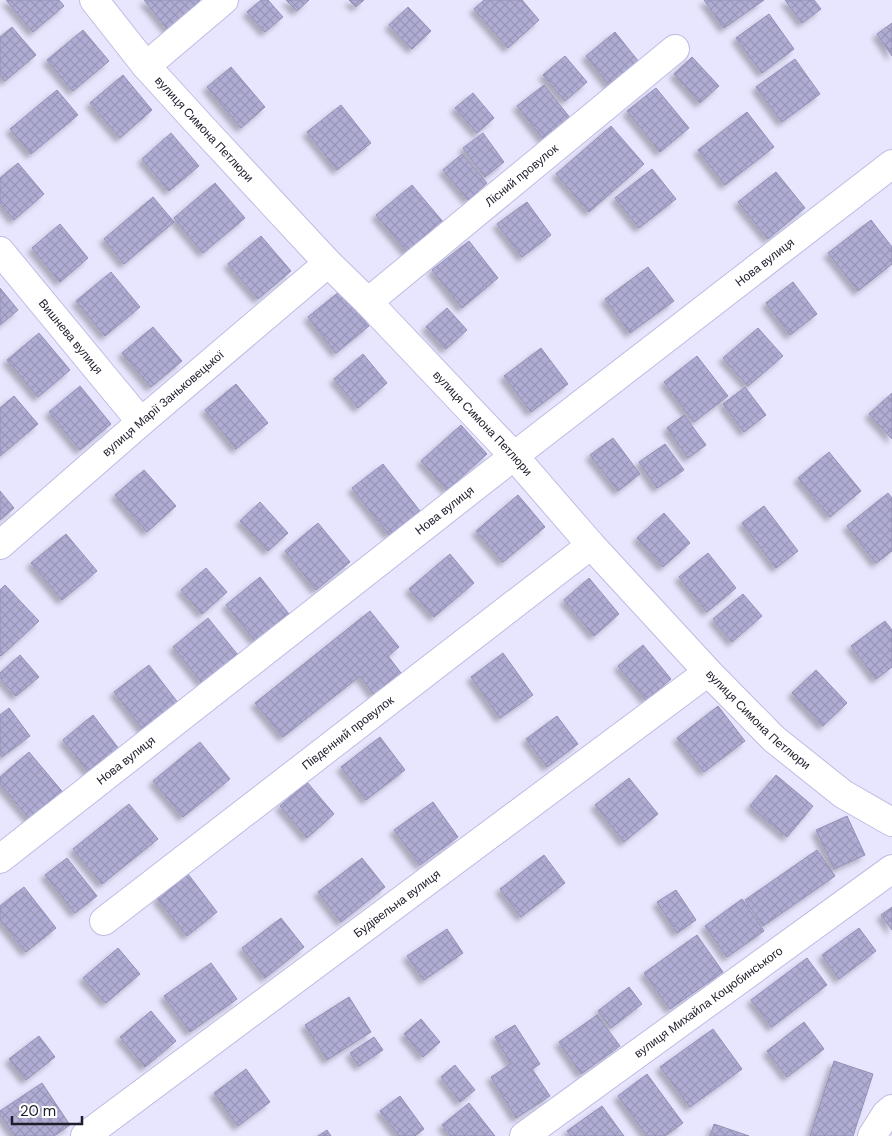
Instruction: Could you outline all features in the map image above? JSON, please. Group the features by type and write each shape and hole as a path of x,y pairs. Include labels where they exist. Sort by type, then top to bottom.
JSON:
{"street":[{"name":"вулиця Симона Петлюри","path":"94,0 146,66 198,123 328,263 368,302 514,456 591,545 708,672 774,739 843,794 892,822"},
{"path":"146,66 224,0"},
{"name":"Лісний провулок","path":"368,302 675,49"},
{"name":"Нова вулиця","path":"0,859 514,456 892,164"},
{"name":"Вишнева вулиця","path":"0,251 141,422"},
{"name":"вулиця Марії Заньковецької","path":"0,545 328,263"},
{"name":"Південний провулок","path":"104,922 591,545"},
{"name":"Будівельна вулиця","path":"85,1136 708,672"},
{"name":"вулиця Михайла Коцюбинського","path":"524,1136 892,869"},
{"path":"872,1136 886,1114 892,1110"}],"building":[{"path":"6,0 59,0 64,6 33,32"},
{"path":"144,0 199,0 201,3 169,31"},
{"path":"261,0 268,0 283,17 265,32 247,12"},
{"path":"286,0 309,0 297,11"},
{"path":"349,0 364,0 356,7"},
{"path":"484,0 522,0 539,20 508,48 474,9"},
{"path":"704,0 764,0 724,28"},
{"path":"785,0 814,0 821,9 802,23"},
{"path":"408,7 431,31 412,49 389,25"},
{"path":"769,14 794,49 762,73 736,38"},
{"path":"892,23 892,56 877,34"},
{"path":"12,27 36,55 5,81 0,75 0,37"},
{"path":"83,30 109,61 73,91 47,60"},
{"path":"615,32 639,62 610,86 586,56"},
{"path":"565,56 587,82 565,101 543,75"},
{"path":"692,57 719,86 700,103 674,74"},
{"path":"795,59 820,94 782,122 756,87"},
{"path":"231,67 265,107 241,128 207,87"},
{"path":"123,75 152,110 120,138 90,103"},
{"path":"544,85 571,119 544,140 517,106"},
{"path":"656,88 689,128 660,152 627,111"},
{"path":"57,90 78,115 31,154 10,129"},
{"path":"473,93 494,118 477,133 455,108"},
{"path":"341,105 371,143 337,170 307,132"},
{"path":"747,112 774,147 725,185 698,150"},
{"path":"611,126 644,164 589,212 556,174"},
{"path":"171,133 199,166 169,191 142,159"},
{"path":"483,133 504,162 485,177 463,148"},
{"path":"462,154 487,183 468,200 443,170"},
{"path":"18,163 44,194 14,220 0,203 0,178"},
{"path":"652,169 676,199 639,228 615,198"},
{"path":"776,172 805,208 768,239 738,202"},
{"path":"215,183 245,218 203,253 174,218"},
{"path":"412,185 444,223 408,253 376,215"},
{"path":"153,197 174,222 124,264 104,239"},
{"path":"527,202 551,235 522,257 497,224"},
{"path":"871,220 892,247 892,264 858,291 828,253"},
{"path":"60,224 88,258 60,282 32,248"},
{"path":"261,236 291,271 258,299 228,264"},
{"path":"469,241 498,278 462,308 432,270"},
{"path":"648,267 674,301 630,333 605,299"},
{"path":"111,272 140,307 105,336 76,301"},
{"path":"793,282 817,314 790,335 766,303"},
{"path":"0,288 18,310 0,325"},
{"path":"340,291 369,326 336,353 308,317"},
{"path":"447,308 467,330 446,349 426,327"},
{"path":"153,327 182,361 151,387 122,353"},
{"path":"758,328 783,356 748,386 723,358"},
{"path":"39,333 70,370 38,397 7,360"},
{"path":"541,348 568,384 531,412 504,376"},
{"path":"363,354 387,383 358,408 334,379"},
{"path":"697,356 728,396 694,422 664,382"},
{"path":"236,384 268,423 236,449 205,410"},
{"path":"80,386 111,424 80,450 49,412"},
{"path":"745,387 766,415 744,432 723,404"},
{"path":"892,393 892,439 869,414"},
{"path":"14,396 38,424 0,456 0,408"},
{"path":"684,415 706,445 688,458 667,428"},
{"path":"461,425 487,454 447,490 421,461"},
{"path":"613,438 640,474 618,491 590,455"},
{"path":"665,444 684,470 657,488 639,462"},
{"path":"829,452 861,491 830,517 798,478"},
{"path":"383,464 420,511 389,535 352,488"},
{"path":"144,470 176,506 147,532 115,495"},
{"path":"0,491 14,508 0,520"},
{"path":"888,493 892,498 892,551 876,563 847,526"},
{"path":"518,495 545,527 503,562 476,531"},
{"path":"260,502 288,533 268,551 240,521"},
{"path":"764,506 798,551 776,568 742,523"},
{"path":"664,513 690,543 663,567 637,538"},
{"path":"318,523 350,562 316,590 285,551"},
{"path":"66,534 97,571 62,600 31,563"},
{"path":"708,553 736,588 707,612 679,577"},
{"path":"450,554 474,583 434,617 409,589"},
{"path":"206,568 227,592 202,614 181,590"},
{"path":"260,577 289,614 255,641 226,605"},
{"path":"589,578 619,614 594,636 564,600"},
{"path":"5,585 39,621 1,656 0,590"},
{"path":"743,594 762,616 732,642 713,619"},
{"path":"370,611 399,647 388,656 401,673 374,695 360,676 283,737 255,703"},
{"path":"208,618 238,655 202,683 173,647"},
{"path":"885,621 892,630 892,667 876,679 851,646"},
{"path":"643,645 671,679 646,700 618,666"},
{"path":"503,653 533,695 500,718 471,677"},
{"path":"20,655 39,677 16,696 0,678 0,673"},
{"path":"149,665 179,704 144,731 114,692"},
{"path":"816,670 847,703 823,726 792,693"},
{"path":"718,706 745,741 704,772 677,738"},
{"path":"9,708 30,736 2,757 0,754 0,715"},
{"path":"93,715 119,749 89,773 63,740"},
{"path":"557,716 578,744 547,767 526,739"},
{"path":"380,737 405,770 366,800 341,767"},
{"path":"200,742 230,779 183,817 153,781"},
{"path":"29,752 66,796 33,823 0,784 0,777"},
{"path":"776,775 813,806 787,837 750,806"},
{"path":"629,778 658,814 624,842 595,805"},
{"path":"307,782 334,814 307,838 280,806"},
{"path":"433,802 458,837 420,865 394,830"},
{"path":"129,804 158,839 102,884 73,849"},
{"path":"847,816 865,855 834,869 816,830"},
{"path":"817,850 835,876 763,926 745,900"},
{"path":"544,855 565,883 521,917 500,889"},
{"path":"67,858 97,896 75,913 45,875"},
{"path":"362,858 385,887 341,922 318,892"},
{"path":"188,874 217,912 187,936 157,898"},
{"path":"24,887 56,928 26,952 0,920 0,906"},
{"path":"676,890 696,920 677,933 657,902"},
{"path":"742,899 764,931 727,957 705,926"},
{"path":"892,907 892,930 881,915"},
{"path":"281,918 304,947 265,978 242,948"},
{"path":"859,928 876,951 839,979 822,955"},
{"path":"447,929 463,953 424,980 407,956"},
{"path":"697,935 723,972 670,1009 644,973"},
{"path":"118,948 140,974 106,1003 83,978"},
{"path":"807,958 827,985 772,1027 751,1000"},
{"path":"211,963 237,999 190,1032 164,996"},
{"path":"629,987 642,1004 611,1028 598,1011"},
{"path":"349,997 371,1032 327,1060 305,1025"},
{"path":"151,1011 176,1041 145,1067 120,1037"},
{"path":"597,1015 620,1046 581,1074 559,1042"},
{"path":"421,1019 440,1042 423,1057 404,1034"},
{"path":"804,1022 824,1049 787,1077 767,1051"},
{"path":"515,1025 540,1064 532,1069 550,1096 516,1118 491,1077 511,1064 495,1037"},
{"path":"713,1029 742,1069 690,1107 660,1067"},
{"path":"39,1036 55,1057 26,1080 9,1059"},
{"path":"374,1037 383,1050 359,1066 350,1053"},
{"path":"834,1061 873,1074 853,1136 810,1136"},
{"path":"455,1065 475,1090 460,1102 441,1077"},
{"path":"246,1069 270,1102 238,1126 214,1093"},
{"path":"647,1074 683,1123 665,1136 647,1136 618,1096"},
{"path":"42,1083 70,1125 54,1136 15,1136 0,1114 0,1111"},
{"path":"400,1096 424,1129 415,1136 399,1136 380,1111"},
{"path":"469,1103 495,1136 451,1136 442,1125"},
{"path":"602,1106 624,1136 571,1136 567,1131"},
{"path":"714,1124 749,1136 710,1136"},
{"path":"327,1130 331,1136 318,1136"}]}
